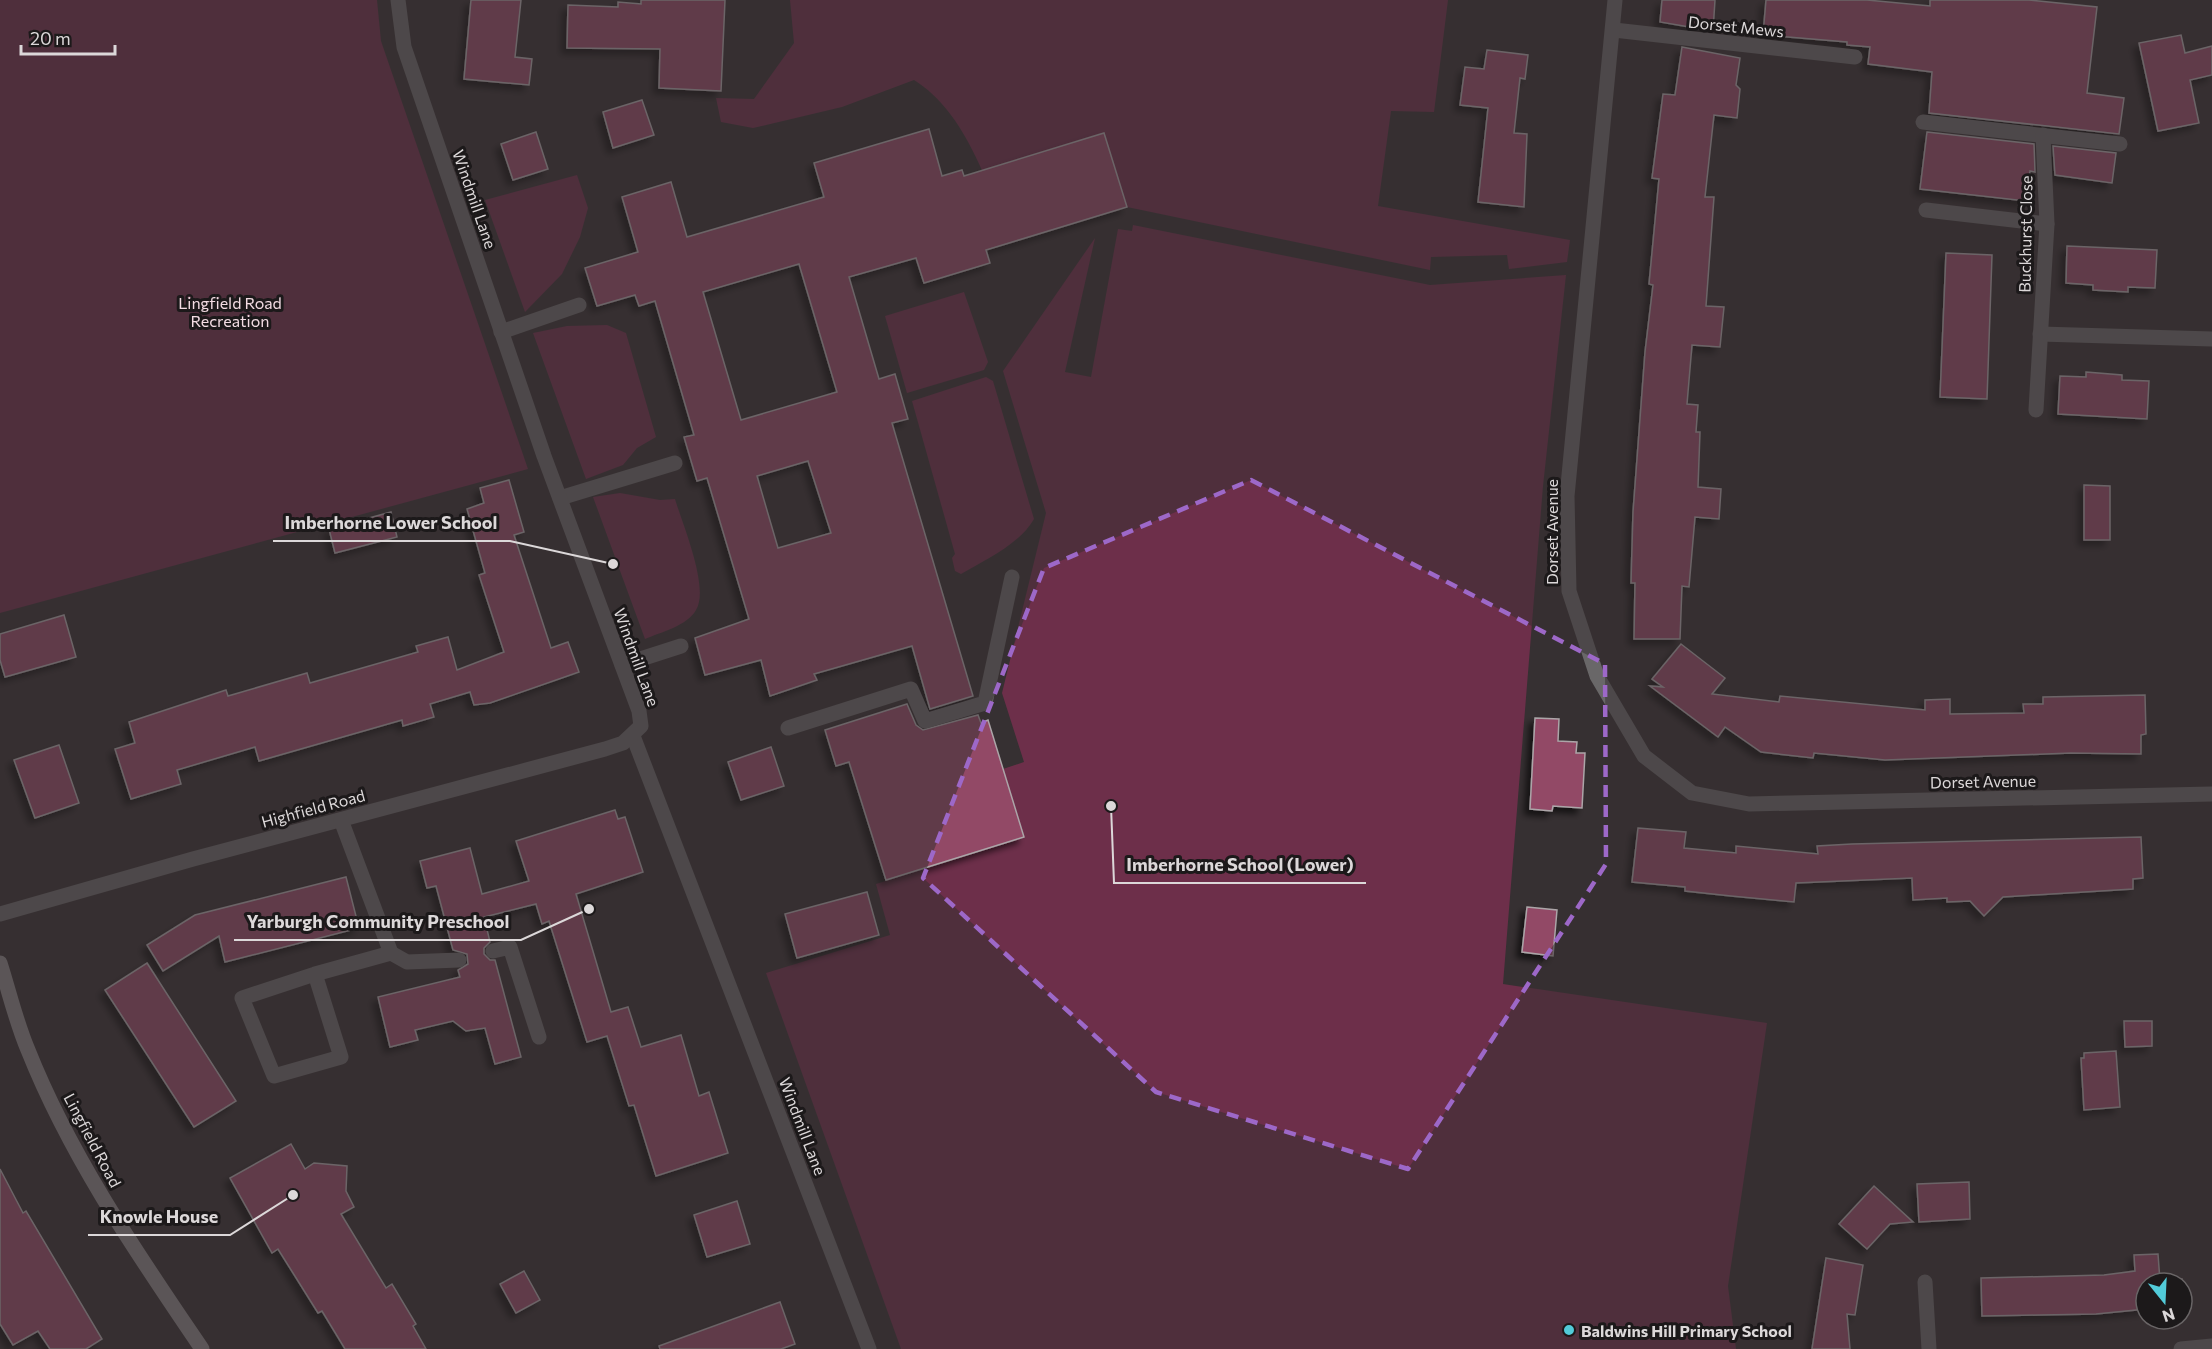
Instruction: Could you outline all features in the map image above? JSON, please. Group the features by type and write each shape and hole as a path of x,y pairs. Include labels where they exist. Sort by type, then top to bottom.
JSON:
{"street":[{"name":"Windmill Lane","path":"398,0 404,47 501,332 639,711 641,726 633,736 869,1349"},
{"name":"Dorset Avenue","path":"1615,0 1614,30 1567,496 1569,591 1597,676 1644,756 1692,793 1749,804 2212,794"},
{"name":"Dorset Mews","path":"1614,30 1855,57"},
{"path":"1923,122 2120,144"},
{"name":"Buckhurst Close","path":"2036,410 2047,224 2043,135"},
{"path":"1926,210 2047,224"},
{"path":"501,332 579,305"},
{"path":"2040,334 2212,339"},
{"path":"560,498 675,463"},
{"path":"788,728 912,689 925,721 985,703 1012,577"},
{"path":"622,665 681,646"},
{"name":"Highfield Road","path":"0,914 193,859 605,749 623,743 633,736"},
{"path":"341,820 391,953 407,962 459,960"},
{"path":"493,951 510,947 539,1037"},
{"path":"315,974 340,1057 274,1076 242,998 315,974 391,953"},
{"name":"Lingfield Road","path":"0,963 27,1049 75,1152 127,1240 202,1349"},
{"path":"1925,1282 1929,1349"},
{"path":"2181,1349 2212,1347"}],"highlighted area":[{"path":"1251,480 1605,664 1606,864 1408,1169 1156,1092 923,878 1044,568"}],"green space":[{"name":"Lingfield Road Recreation","path":"0,0 377,0 381,41 528,469 0,613"},
{"path":"790,0 1448,0 1434,112 1391,111 1378,206 1570,240 1567,262 1509,269 1507,255 1431,257 1430,270 1127,207 1104,133 996,166 1018,240 1011,241 984,175 962,131 932,94 914,80 842,107 753,128 721,122 716,98 754,99 794,43"},
{"path":"577,175 588,208 580,237 562,274 525,312 485,200"},
{"path":"1133,225 1430,285 1566,275 1543,486 1503,984 1767,1023 1728,1286 1736,1349 901,1349 766,973 890,935 876,884 1024,837 1003,769 1024,762 1002,693 1046,513 1003,371 1095,238 1065,372 1091,377 1118,229 1132,231"},
{"path":"964,292 988,362 984,370 907,393 885,316"},
{"path":"607,325 626,333 656,437 637,448 623,465 586,479 533,333 567,326"},
{"path":"986,377 993,381 1034,519 1011,544 961,574 955,571 952,558 955,554 912,401"},
{"path":"620,493 660,500 675,499 693,555 700,587 699,600 692,616 673,628 645,639 593,497"}],"building":[{"path":"471,0 521,0 515,57 532,59 529,85 464,79"},
{"path":"641,0 725,0 721,91 659,88 660,49 567,48 568,5 618,7 618,2 641,4"},
{"path":"1662,0 1715,0 1713,31 1660,22"},
{"path":"1766,0 1867,0 1930,6 1930,0 2029,0 2097,7 2087,93 2124,98 2119,134 1929,113 1932,72 1868,64 1870,47 1847,45 1847,42 1763,35"},
{"path":"2181,35 2185,53 2212,46 2212,75 2190,80 2199,123 2158,131 2139,43"},
{"path":"1682,47 1740,58 1736,85 1740,89 1737,118 1714,115 1705,197 1714,197 1706,306 1724,307 1720,347 1692,345 1687,404 1698,405 1696,432 1700,432 1698,487 1721,489 1719,519 1695,517 1689,587 1682,586 1680,639 1634,639 1635,583 1631,583 1633,512 1645,352 1653,285 1649,284 1659,179 1652,178 1663,94 1675,95"},
{"path":"1487,50 1528,55 1525,79 1520,78 1514,133 1527,134 1524,207 1478,202 1488,108 1460,105 1465,67 1484,69"},
{"path":"642,100 654,135 613,148 603,112"},
{"path":"929,129 942,176 962,170 964,176 1104,133 1127,207 986,250 990,263 924,283 916,258 849,277 879,379 895,374 908,419 892,423 973,696 930,709 912,646 814,674 817,680 770,696 761,660 705,675 695,638 749,619 707,478 697,481 684,437 694,435 655,301 639,306 635,295 597,306 585,268 638,252 622,197 671,182 687,237 824,197 814,163","holes":["799,264 837,392 741,420 703,292","808,461 831,533 778,548 757,476"]},
{"path":"536,132 548,169 513,180 501,144"},
{"path":"1927,132 2034,144 2035,172 2030,171 2026,201 1920,189"},
{"path":"2053,146 2116,153 2112,183 2055,175"},
{"path":"2067,246 2157,250 2155,288 2128,287 2128,292 2093,290 2093,285 2066,283"},
{"path":"1946,253 1992,255 1987,399 1940,397"},
{"path":"2086,372 2122,375 2122,380 2149,381 2147,419 2058,414 2060,376 2086,377"},
{"path":"509,480 524,532 514,535 551,648 568,642 579,672 490,703 474,705 470,692 430,704 434,717 403,726 402,720 259,761 255,747 177,770 181,784 131,799 115,749 135,743 129,722 226,690 228,696 307,673 310,683 418,652 416,646 448,637 457,670 504,652 479,575 485,573 467,509 484,503 480,488"},
{"path":"2084,485 2110,486 2110,540 2084,540"},
{"path":"391,512 397,537 335,553 329,529"},
{"path":"64,615 76,657 5,677 0,660 0,634"},
{"path":"1681,644 1725,678 1712,694 1779,702 1780,696 1925,710 1925,700 1950,699 1950,714 2024,713 2023,704 2043,704 2043,697 2145,695 2146,734 2141,735 2141,754 2071,753 1885,760 1814,753 1813,758 1761,752 1725,727 1718,737 1650,686 1663,687 1652,679"},
{"path":"907,704 916,725 923,730 978,715 981,723 988,720 1024,837 886,880 849,762 836,766 825,730"},
{"path":"1535,718 1559,719 1558,741 1577,742 1576,753 1585,753 1582,808 1553,806 1552,811 1530,809"},
{"path":"59,745 79,803 35,818 14,760"},
{"path":"771,747 784,786 741,800 728,762"},
{"path":"615,810 618,819 625,817 643,872 576,894 611,1012 628,1007 641,1047 681,1035 699,1096 709,1092 728,1153 656,1176 634,1105 629,1106 607,1036 587,1042 549,921 542,924 536,904 484,917 490,942 484,948 484,954 490,960 495,960 521,1057 495,1064 485,1028 466,1031 453,1021 415,1030 418,1040 390,1047 378,997 460,977 458,970 468,964 467,954 453,950 436,886 427,888 420,861 470,848 482,894 529,881 516,841"},
{"path":"1638,828 1686,832 1684,848 1736,853 1736,846 1818,854 1817,846 1852,844 2141,837 2143,878 2133,879 2133,889 2003,897 1984,916 1970,901 1947,902 1947,898 1913,900 1912,878 1796,883 1794,902 1731,896 1685,891 1685,887 1632,882"},
{"path":"346,877 359,928 225,962 219,936 163,971 147,945 195,915"},
{"path":"867,892 879,935 797,958 785,914"},
{"path":"1527,907 1557,910 1553,956 1522,952"},
{"path":"147,963 236,1101 194,1127 105,990"},
{"path":"2124,1021 2152,1021 2152,1046 2125,1047"},
{"path":"2116,1051 2120,1107 2084,1110 2081,1058 2084,1058 2084,1053"},
{"path":"291,1144 305,1169 314,1163 347,1166 346,1191 354,1207 341,1214 386,1288 392,1284 416,1324 413,1326 426,1349 345,1349 322,1311 318,1313 278,1249 272,1253 230,1178"},
{"path":"0,1169 23,1213 26,1211 102,1339 86,1349 50,1349 38,1331 13,1345 0,1324"},
{"path":"1969,1182 1970,1219 1919,1222 1917,1184"},
{"path":"1874,1186 1913,1222 1890,1224 1867,1249 1839,1224"},
{"path":"737,1201 750,1244 707,1257 694,1215"},
{"path":"2158,1254 2159,1271 2135,1271 2134,1255"},
{"path":"1826,1258 1863,1265 1855,1315 1847,1314 1850,1349 1812,1349"},
{"path":"524,1271 540,1300 516,1313 500,1284"},
{"path":"2134,1271 2134,1310 2096,1314 1982,1316 1981,1278 2104,1275"},
{"path":"780,1302 795,1344 781,1349 660,1349 659,1346"}],"place":[{"name":"Imberhorne Lower School","path":"613,564"},
{"name":"Imberhorne School (Lower)","path":"1111,806"},
{"name":"Yarburgh Community Preschool","path":"589,909"},
{"name":"Knowle House","path":"293,1195"},
{"name":"Baldwins Hill Primary School","path":"1569,1330"}]}
